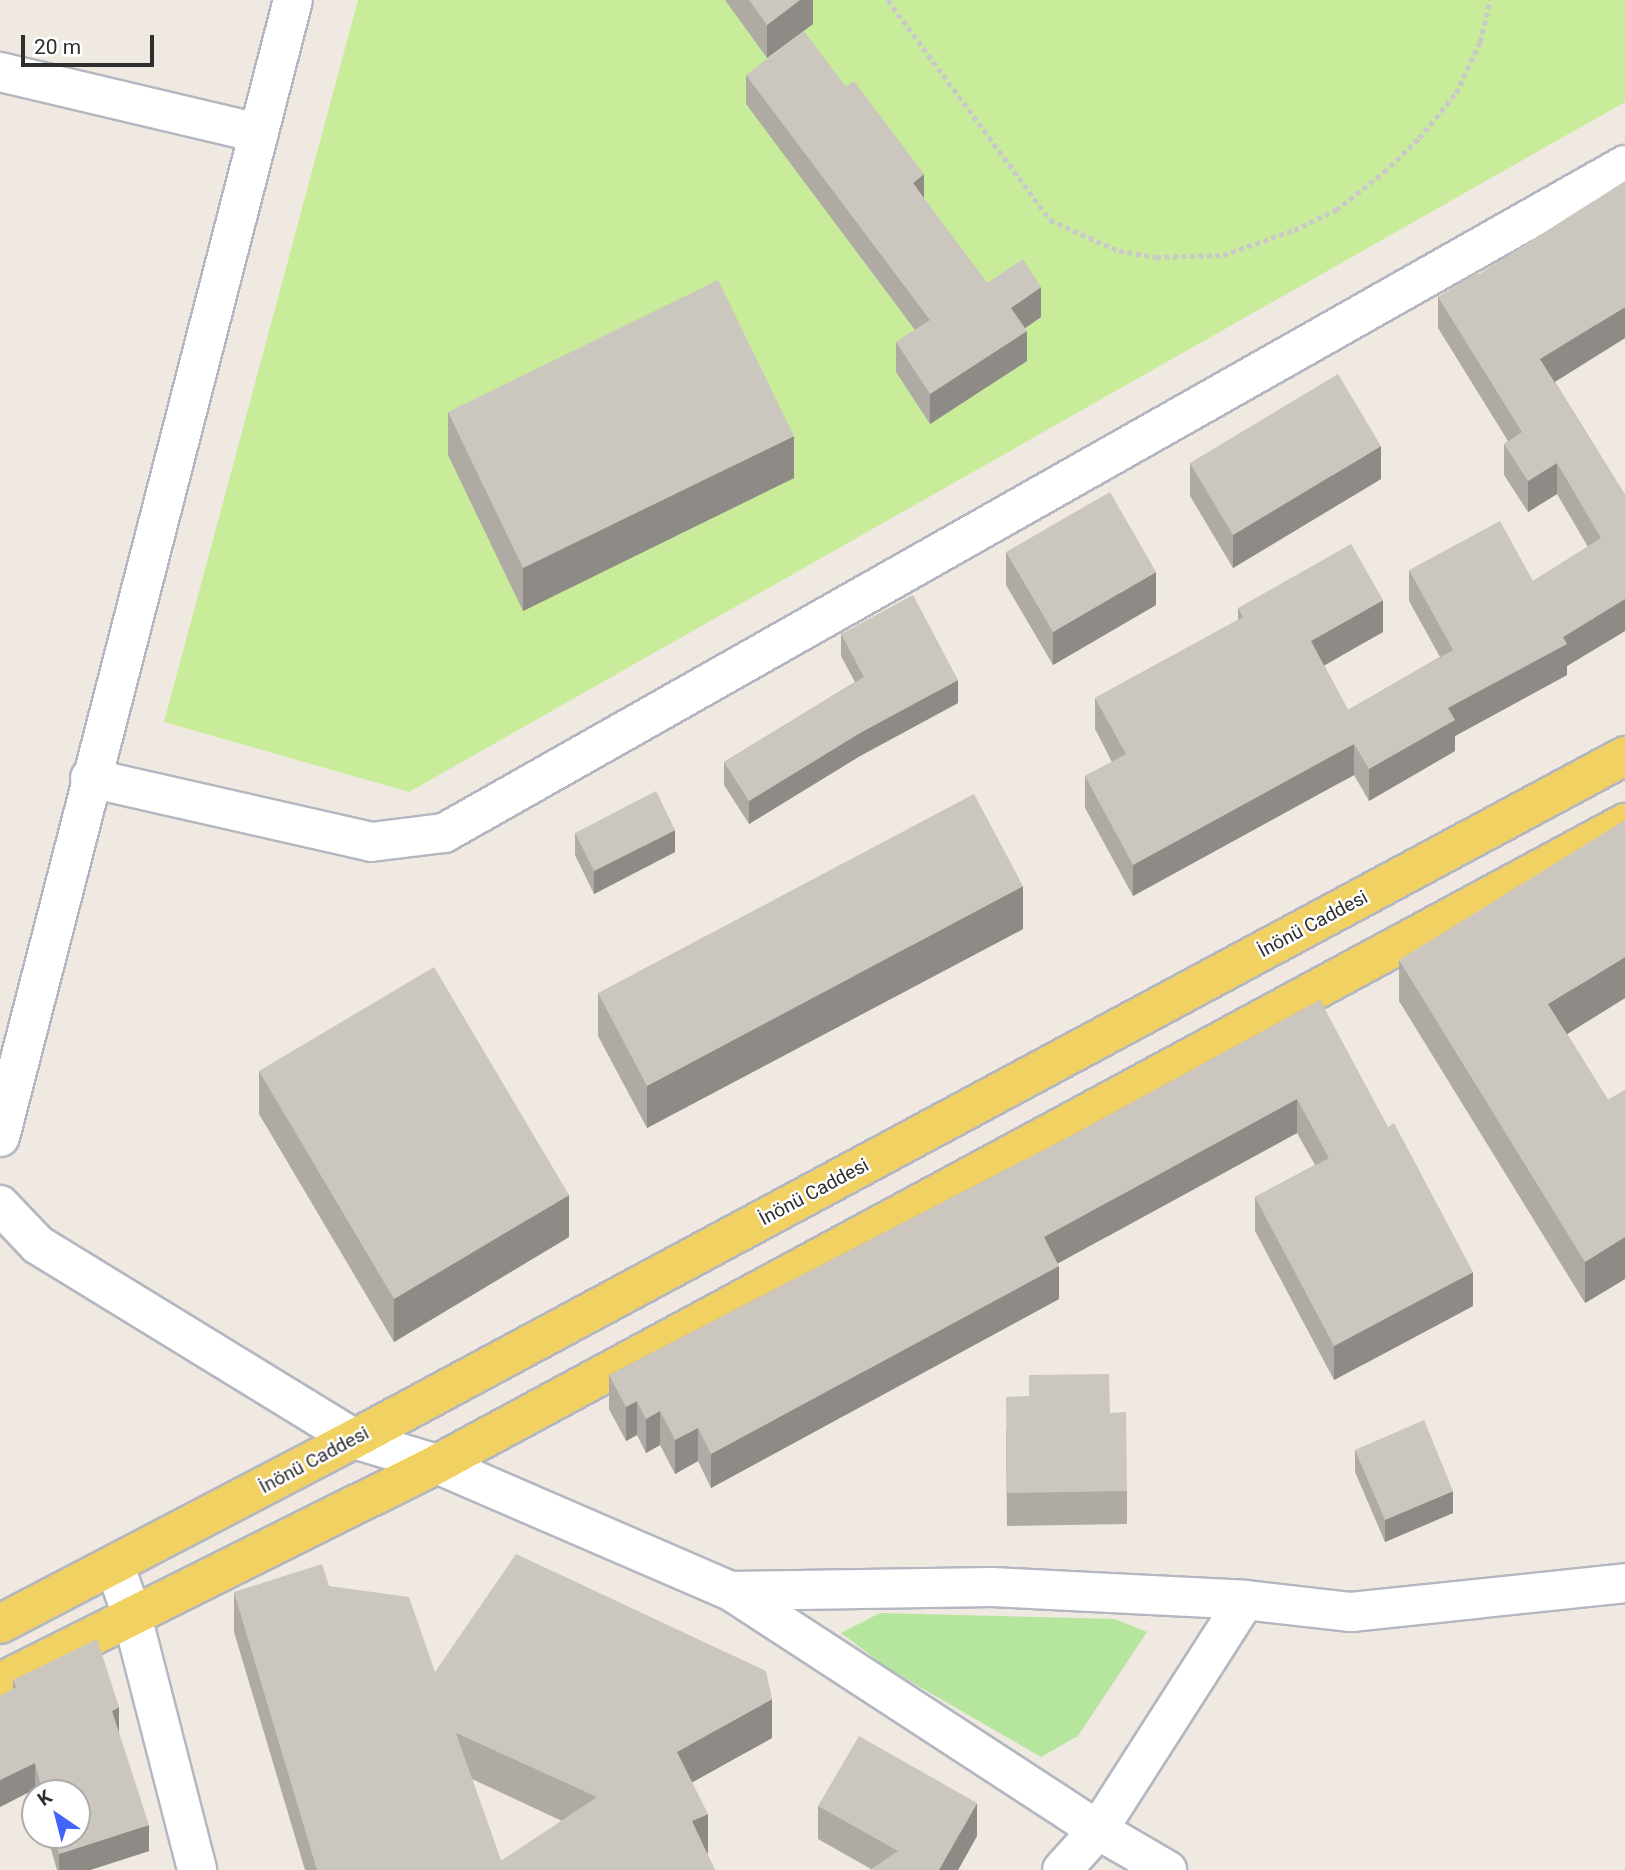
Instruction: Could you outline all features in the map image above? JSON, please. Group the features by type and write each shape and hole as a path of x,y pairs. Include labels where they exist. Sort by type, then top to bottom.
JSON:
{"main road":[{"name":"İnönü Caddesi","path":"0,1624 116,1566 354,1439 1625,756"},
{"path":"0,1682 437,1464 1625,823"}],"street":[{"path":"0,1137 90,778 293,0"},
{"path":"0,72 258,133"},
{"path":"90,778 371,842 444,833 1625,165"},
{"path":"0,1205 38,1245 354,1439 437,1464 732,1591 1098,1830 1167,1870"},
{"path":"116,1566 132,1616 197,1870"},
{"path":"732,1591 992,1587 1245,1600 1351,1612 1625,1583"},
{"path":"1062,1870 1098,1830 1245,1600"}],"path":[{"path":"888,0 1049,220 1119,251 1156,257 1223,254 1294,230 1336,210 1384,173 1419,138 1456,93 1480,42 1490,0"}],"green space":[{"path":"358,0 1625,0 1625,102 409,792 164,722"},
{"path":"880,1613 1115,1619 1147,1632 1078,1736 1041,1757 889,1669 841,1633"}],"building":[{"path":"749,0 800,0 767,25"},
{"path":"804,31 846,87 854,81 924,174 913,183 987,283 1023,259 1041,287 1011,308 1027,331 930,394 896,342 930,320 746,75"},
{"path":"1625,181 1625,307 1540,359 1625,495 1625,599 1563,637 1567,644 1448,708 1455,720 1369,769 1354,744 1133,865 1085,776 1126,754 1095,698 1243,617 1238,608 1351,544 1383,600 1311,641 1348,710 1453,650 1409,570 1500,521 1533,581 1601,538 1557,463 1528,481 1504,444 1522,432 1438,297"},
{"path":"718,280 794,436 523,568 448,412"},
{"path":"1338,374 1381,446 1233,535 1190,463"},
{"path":"1110,492 1156,572 1053,632 1006,552"},
{"path":"913,595 958,680 860,733 749,801 724,762 864,677 841,634"},
{"path":"656,791 675,830 594,871 575,833"},
{"path":"974,794 1023,886 647,1086 598,993"},
{"path":"1625,820 1625,957 1548,1004 1608,1100 1625,1090 1625,1237 1585,1262 1399,960"},
{"path":"434,967 569,1195 394,1299 259,1071"},
{"path":"1320,1000 1388,1127 1394,1123 1473,1272 1334,1346 1255,1197 1329,1158 1297,1099 1044,1237 1059,1266 711,1454 698,1428 675,1440 660,1411 646,1419 637,1401 626,1407 609,1375 1067,1138"},
{"path":"1109,1374 1110,1413 1126,1412 1127,1491 1007,1493 1006,1397 1029,1396 1029,1375"},
{"path":"1424,1420 1453,1491 1385,1520 1355,1450"},
{"path":"516,1554 766,1671 772,1699 677,1752 708,1814 692,1821 715,1870 317,1870 234,1592 322,1564 329,1586 409,1597 435,1672","holes":["456,1733 597,1797 501,1861"]},
{"path":"97,1639 119,1707 112,1711 149,1825 91,1844 91,1779 39,1779 35,1763 0,1780 0,1696 16,1687 13,1680"},
{"path":"859,1736 977,1803 939,1870 870,1870 898,1851 818,1806"},
{"path":"58,1849 75,1849 59,1854"}]}
